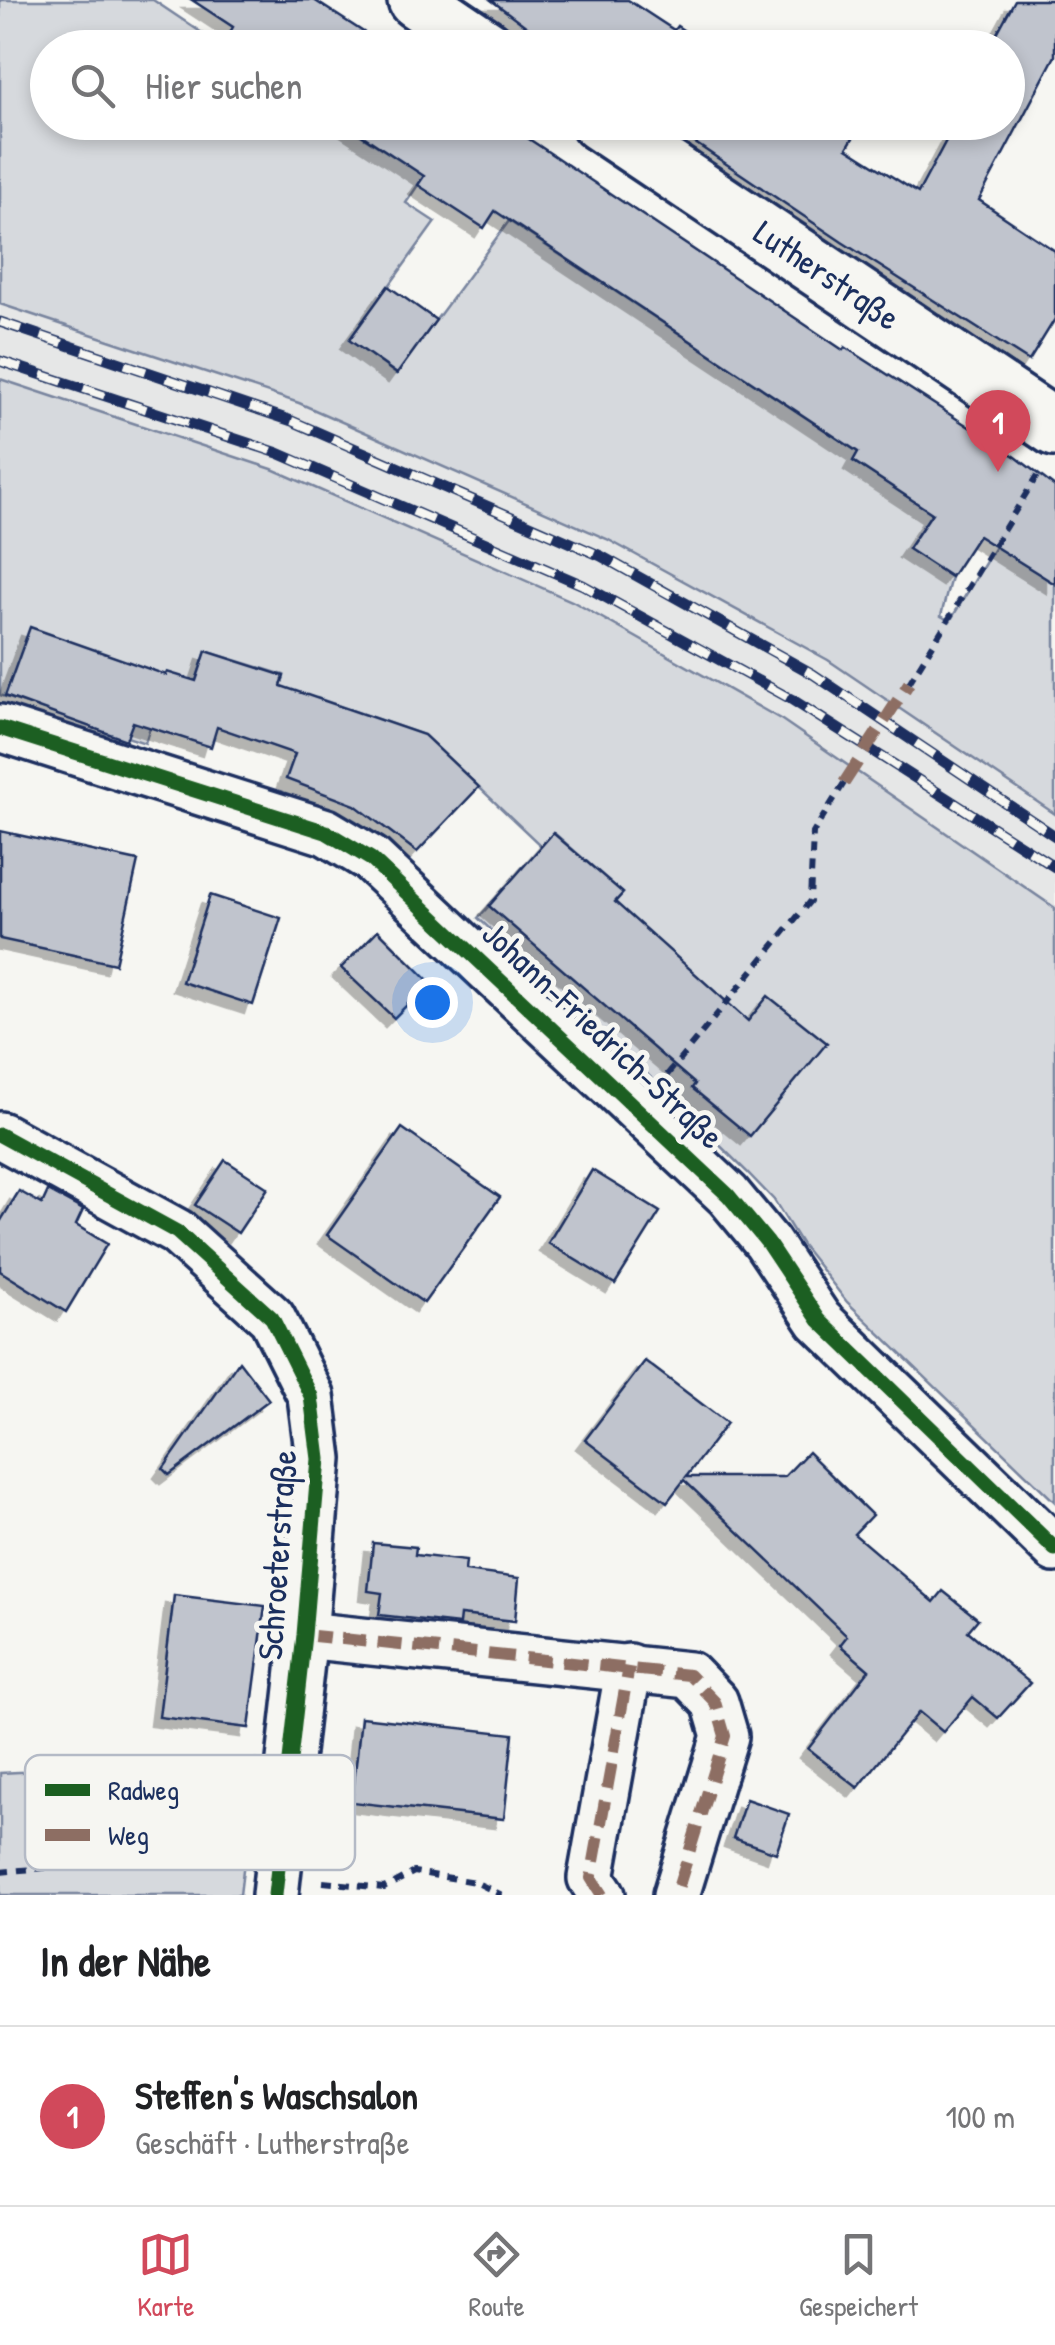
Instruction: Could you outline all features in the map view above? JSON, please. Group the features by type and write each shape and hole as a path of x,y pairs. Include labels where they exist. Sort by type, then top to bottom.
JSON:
{"street":[{"path":"420,1 461,30"},
{"name":"Lutherstraße","path":"624,140 1049,431"},
{"name":"Johann-Friedrich-Straße","path":"0,728 326,832 371,859 728,1195 767,1242 819,1320 1055,1549"},
{"name":"Schroeterstraße","path":"0,1135 176,1232 272,1318 311,1396 319,1459 291,1755"},
{"name":"Schroeterstraße","path":"304,1635 690,1675 715,1702 725,1736 676,1895"},
{"path":"602,1895 591,1878 629,1667"},
{"name":"Schroeterstraße","path":"275,1895 278,1870"}],"path":[{"path":"909,683 1049,431"},
{"path":"656,1087 810,901 813,834 844,783"},
{"path":"0,1872 25,1870"},
{"path":"334,1884 384,1888 414,1872 475,1882 502,1895"}],"shaded area":[{"path":"0,0 153,0 198,30 30,30 30,140 368,140 424,176 406,203 435,222 350,340 396,374 509,221 858,452 853,461 932,513 908,549 951,577 941,616 950,621 996,545 1055,584 1055,814 828,660 607,539 299,403 0,304"},
{"path":"0,304 299,403 607,539 828,660 1055,814 1055,908 782,720 572,601 272,469 0,379"},
{"path":"0,379 272,469 572,601 782,720 1055,908 1055,1502 847,1302 802,1245 774,1200 747,1172 478,918 489,906 559,965 623,893 554,833 541,846 424,735 317,698 273,709 284,675 206,651 196,681 167,673 145,743 0,695"},
{"path":"25,1772 25,1870 243,1870 240,1895 0,1895 0,1773"}],"building":[{"path":"192,0 314,0 360,30 231,30 233,27"},
{"path":"491,0 628,0 674,30 531,30"},
{"path":"1015,0 1055,0 1055,56 1025,113 1025,30 999,30"},
{"path":"369,140 530,140 843,350 845,347 1016,457 1055,487 1055,584 978,536 951,577 908,549 932,513 853,461 858,452 495,211 484,228 418,185 424,176"},
{"path":"691,140 852,140 847,148 918,193 946,140 1011,140 979,200 1055,251 1055,319 1029,361"},
{"path":"388,286 436,320 397,374 349,340"},
{"path":"30,627 166,675 167,672 196,681 206,651 284,676 281,686 424,735 479,787 417,852 355,805 286,779 295,754 217,727 211,747 133,722 126,740 5,696"},
{"path":"0,831 138,861 115,964 0,939"},
{"path":"553,833 623,893 615,902 748,1021 768,996 827,1043 750,1136 489,906"},
{"path":"210,895 281,918 253,1005 182,982"},
{"path":"378,930 430,982 394,1018 341,968"},
{"path":"402,1128 500,1197 424,1303 327,1235"},
{"path":"225,1160 268,1188 238,1233 195,1205"},
{"path":"592,1170 660,1212 615,1284 548,1243"},
{"path":"19,1191 42,1204 48,1191 83,1210 76,1225 107,1244 66,1312 0,1271 0,1222"},
{"path":"239,1361 269,1400 169,1475 163,1469"},
{"path":"645,1361 727,1423 686,1477 784,1477 808,1452 872,1515 854,1534 934,1602 943,1591 978,1619 968,1631 1030,1683 998,1718 973,1697 943,1732 919,1712 858,1788 808,1749 869,1670 840,1645 847,1636 684,1480 667,1502 585,1440"},
{"path":"373,1543 416,1547 415,1555 466,1561 465,1571 519,1578 515,1621 460,1615 459,1624 379,1615 382,1593 368,1591"},
{"path":"174,1595 265,1606 249,1728 159,1717"},
{"path":"361,1717 513,1734 504,1819 355,1802"},
{"path":"746,1799 789,1814 776,1853 733,1838"}],"railway":[{"path":"0,322 292,421 601,556 813,674 1055,836"},
{"path":"0,361 278,453 583,585 791,699 1055,867"}],"marked path":[{"path":"844,783 909,683"},
{"path":"304,1635 689,1675 715,1702 725,1736 676,1895"},
{"path":"602,1895 591,1878 629,1667"}],"cycle path":[{"path":"0,728 326,832 371,859 728,1195 767,1242 819,1320 1055,1549"},
{"path":"0,1135 177,1232 272,1318 311,1396 319,1459 291,1755"},
{"path":"275,1895 278,1870"}],"place":[{"name":"Steffen's Waschsalon","path":"998,472"}]}
